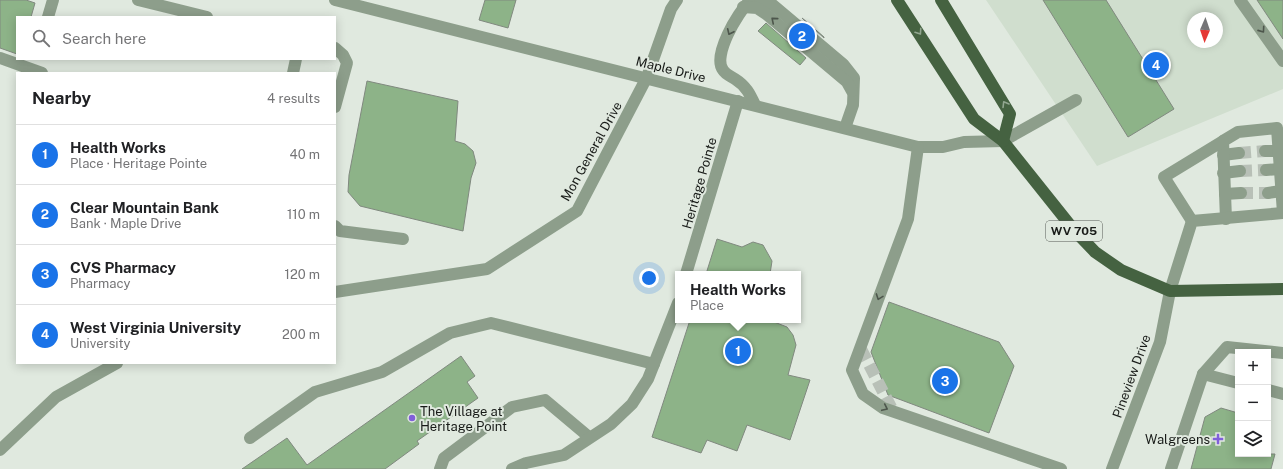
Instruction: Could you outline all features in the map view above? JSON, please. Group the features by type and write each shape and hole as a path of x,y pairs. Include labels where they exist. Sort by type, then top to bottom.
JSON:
{"main road":[{"name":"WV 705","path":"897,0 974,119 1003,141 1074,230 1095,252 1121,270 1170,290 1283,288"},
{"path":"940,0 1010,114 1003,141"}],"street":[{"path":"48,16 53,0"},
{"path":"138,0 203,16"},
{"name":"Maple Drive","path":"335,0 738,100 918,147 943,146 964,142 1003,141"},
{"path":"674,3 680,0"},
{"path":"755,105 749,90 722,70 720,54 748,3 757,0 773,5 843,64 854,78"},
{"path":"778,0 848,57 854,78 851,111 845,128"},
{"path":"1240,0 1283,61"},
{"name":"Mon General Drive","path":"336,292 487,269 577,210 647,78 674,3"},
{"path":"748,3 766,14 847,82 853,93"},
{"path":"336,49 344,55 347,63 336,103"},
{"path":"0,58 35,67"},
{"path":"293,72 296,60"},
{"name":"Heritage Pointe","path":"687,271 738,100"},
{"path":"1003,141 1076,100"},
{"path":"1278,128 1278,151 1283,213 1192,222 1164,177 1222,141 1238,132 1278,128"},
{"path":"1222,141 1226,219"},
{"path":"918,147 908,219 852,370 863,394 883,408 1008,450 1041,466 1060,469"},
{"path":"1265,152 1278,151"},
{"path":"1223,155 1239,153"},
{"path":"1266,170 1280,169"},
{"path":"1223,173 1240,171"},
{"path":"1268,192 1281,191"},
{"path":"1225,194 1241,193"},
{"name":"Pineview Drive","path":"1112,469 1160,342 1170,290 1192,222"},
{"path":"336,227 340,231 403,239"},
{"path":"512,469 526,463 564,455 589,437 611,424 632,404 648,379 675,311"},
{"path":"250,438 315,392 382,372 450,333 491,323 654,364"},
{"path":"1171,469 1203,374 1227,347 1283,353"},
{"path":"0,450 56,397 115,364"},
{"path":"1203,374 1235,382"},
{"path":"1271,391 1283,394"},
{"path":"440,469 444,458 512,407 545,400 589,437"}],"shaded area":[{"path":"986,0 1283,0 1283,89 1097,166"}],"building":[{"path":"0,0 26,0 35,3 31,16 16,16 16,54 0,48"},
{"path":"485,0 516,0 508,28 479,20"},
{"path":"1043,0 1106,0 1174,109 1128,137"},
{"path":"1257,0 1283,0 1283,39"},
{"path":"802,18 824,37 824,38"},
{"path":"766,23 806,58 800,65 758,31"},
{"path":"367,81 458,101 455,141 465,144 473,151 476,163 471,178 463,231 360,206 348,192 349,175"},
{"path":"717,239 742,247 753,242 763,245 772,261 770,271 707,271"},
{"path":"889,302 999,342 1014,366 989,433 888,395 871,352"},
{"path":"689,323 777,323 787,327 793,335 796,345 788,375 810,380 790,440 747,425 737,451 707,440 701,453 652,437"},
{"name":"The Village at Heritage Point","path":"461,356 475,376 467,382 478,398 417,441 419,444 385,469 242,469 287,438 307,465"},
{"name":"Walgreens","path":"1221,408 1235,412 1235,457 1271,457 1271,454 1275,454 1271,469 1191,469 1205,417"}],"tunnel":[{"path":"1239,153 1265,151"},
{"path":"1240,171 1266,170"},
{"path":"1241,193 1268,193"},
{"path":"861,349 893,411"}],"place":[{"name":"Clear Mountain Bank","path":"802,36"},
{"name":"West Virginia University","path":"1156,65"},
{"name":"Health Works","path":"738,351"},
{"name":"CVS Pharmacy","path":"945,381"},
{"name":"The Village at Heritage Point","path":"412,418"},
{"name":"Walgreens","path":"1218,439"}]}
